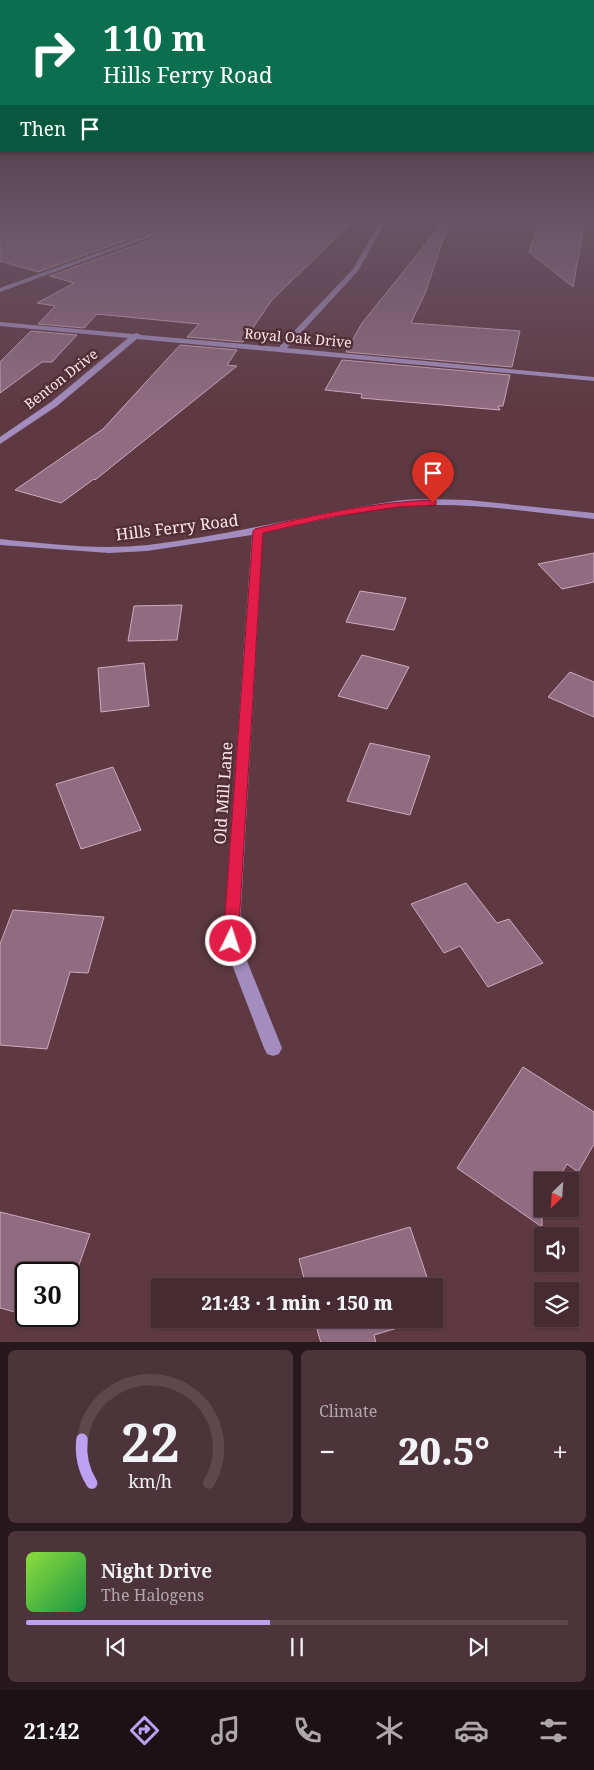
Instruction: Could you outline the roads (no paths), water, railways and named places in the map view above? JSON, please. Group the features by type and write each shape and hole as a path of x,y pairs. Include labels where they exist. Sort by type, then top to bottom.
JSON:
{"street":[{"path":"0,290 21,283"},
{"path":"282,349 344,283"},
{"name":"Royal Oak Drive","path":"0,324 137,335 594,379"},
{"name":"Benton Drive","path":"0,441 54,404 137,335"},
{"name":"Hills Ferry Road","path":"0,542 110,550 147,548 258,531 332,514 398,504 468,504 594,516"},
{"name":"Old Mill Lane","path":"258,531 231,941 273,1048"}]}
